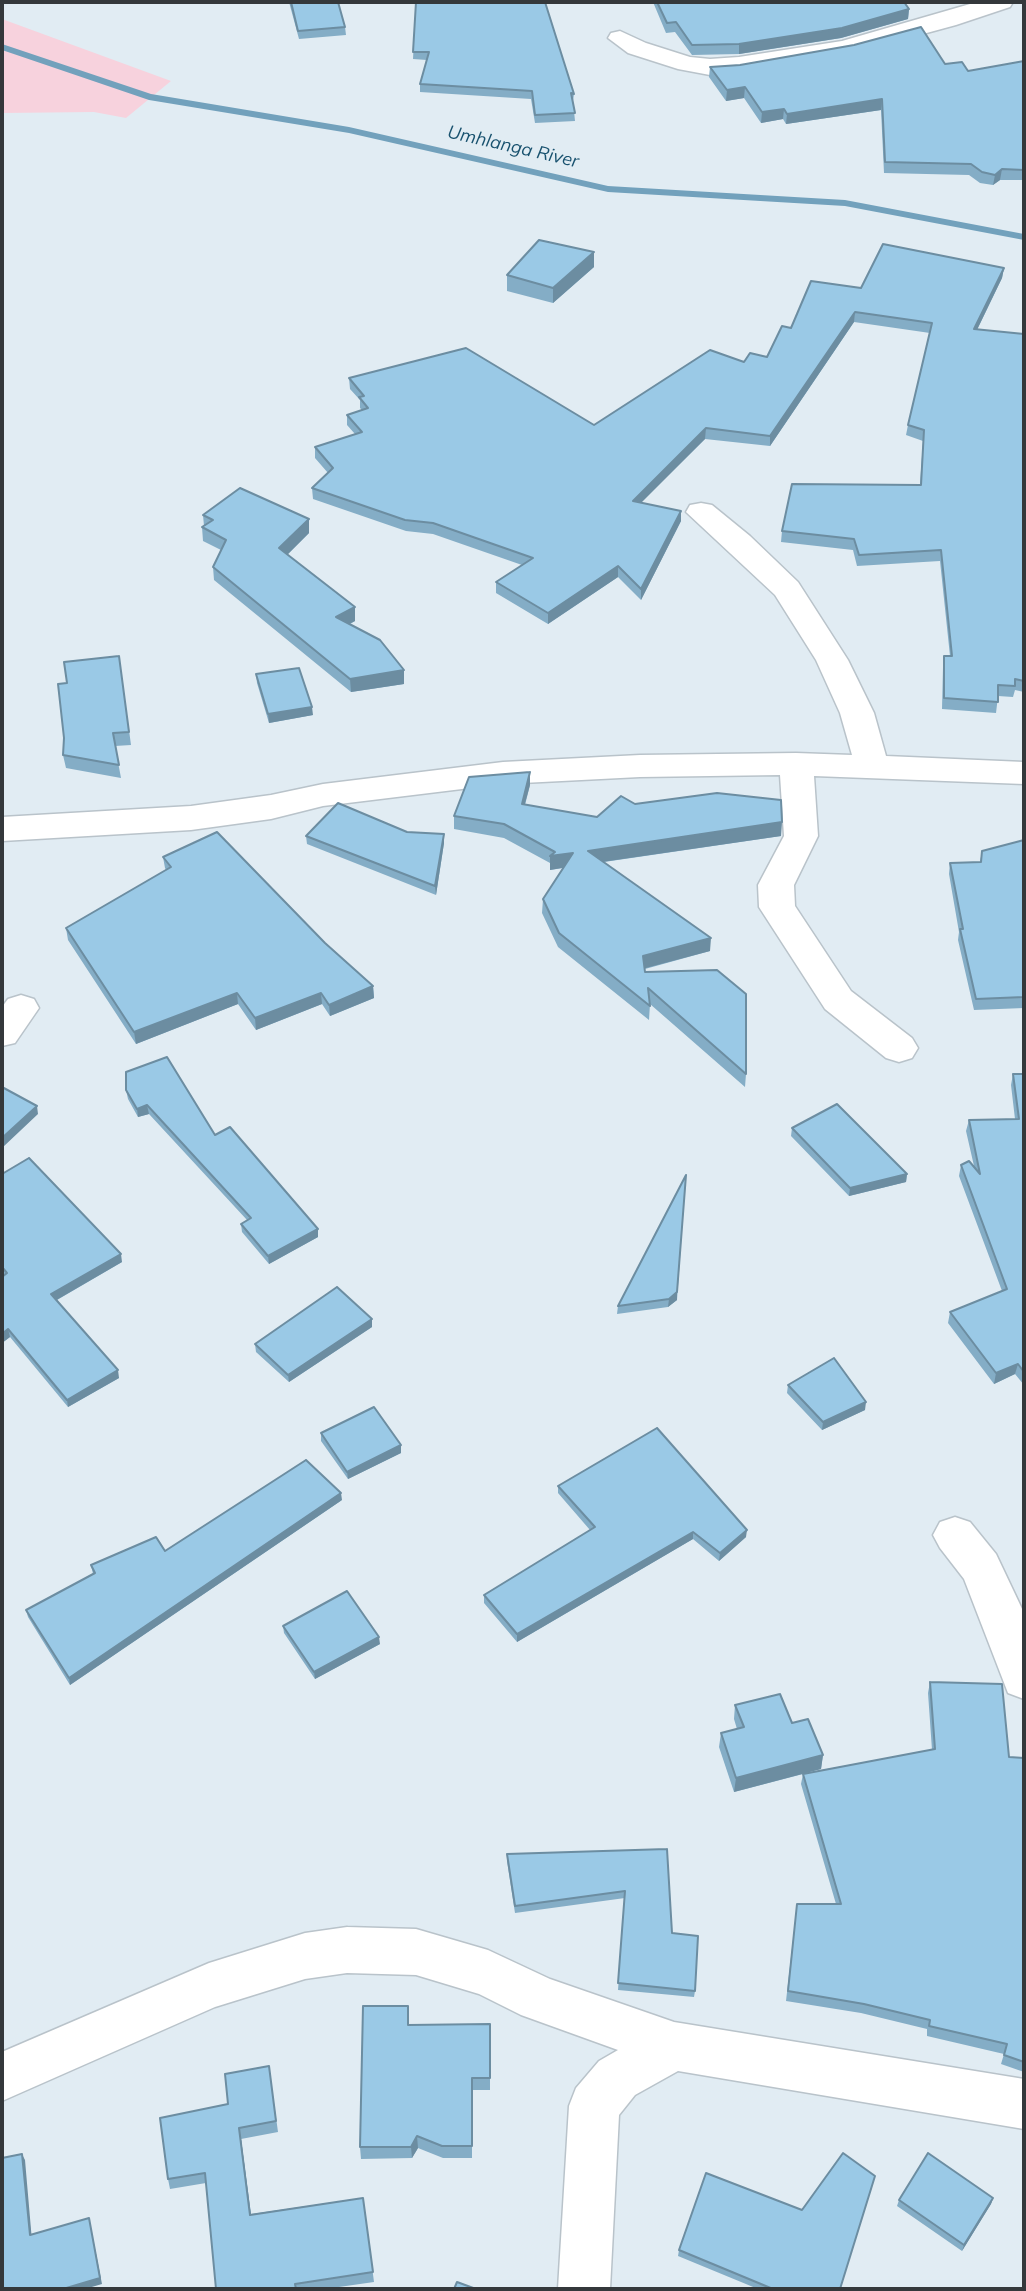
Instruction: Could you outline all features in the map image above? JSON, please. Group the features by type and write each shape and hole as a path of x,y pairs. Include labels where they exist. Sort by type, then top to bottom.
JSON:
{"street":[{"path":"620,38 637,48 687,64 710,67 739,65 844,48 1001,2"},
{"path":"701,512 739,543 786,589 832,660 857,713 872,767"},
{"path":"796,764 801,836 776,885 777,908 838,999 899,1048"},
{"path":"2,829 191,818 271,807 323,794 503,773 640,766 796,764 1024,773"},
{"path":"956,1535 981,1567 1002,1611 1024,1679"},
{"path":"2,2077 209,1986 305,1956 347,1950 416,1952 488,1973 538,1998 674,2046 1024,2104"},
{"path":"584,2289 594,2106 617,2078 674,2046"}],"shaded area":[{"path":"2,19 171,81 126,118 94,112 2,113"}],"building":[{"path":"291,2 338,2 345,27 298,31"},
{"path":"416,2 545,2 574,94 571,93 575,113 535,115 532,91 420,84 429,52 413,52"},
{"path":"657,2 904,2 909,9 842,28 739,44 692,45 676,22 667,23"},
{"path":"921,27 945,64 962,62 968,71 1024,61 1024,170 1002,169 995,175 982,172 971,164 885,162 882,99 787,114 784,109 762,112 745,87 727,90 710,67 740,65 854,45"},
{"path":"539,240 594,252 553,288 507,275"},
{"path":"883,244 1004,268 974,329 1024,334 1024,681 1015,679 1015,686 998,685 998,702 944,698 944,656 952,656 941,550 859,555 854,539 782,531 792,484 921,485 924,430 908,425 932,323 855,312 770,436 706,428 633,501 681,511 641,589 618,566 548,613 496,582 533,558 433,523 405,520 312,488 333,468 315,447 362,432 347,415 368,408 359,397 364,396 349,378 466,348 594,425 710,350 744,362 750,353 767,357 782,326 791,328 811,281 861,288"},
{"path":"240,488 309,519 279,548 355,607 336,617 380,640 404,670 350,679 213,567 226,540 202,527 213,520 203,515"},
{"path":"119,656 129,732 113,733 119,765 63,755 64,738 58,684 67,683 64,662"},
{"path":"299,668 312,707 268,714 256,674"},
{"path":"530,772 522,804 597,817 621,796 635,804 717,793 781,800 782,822 588,851 711,938 643,956 645,972 717,970 746,994 746,1074 648,988 650,1006 559,933 543,899 573,853 550,856 555,852 504,824 454,816 469,777"},
{"path":"338,803 407,832 444,834 435,886 306,836"},
{"path":"217,832 325,943 373,986 329,1005 321,993 255,1018 237,993 134,1032 66,928 171,867 163,857"},
{"path":"1024,840 1024,997 976,999 960,929 963,929 950,863 981,862 982,851"},
{"path":"167,1057 215,1135 230,1127 318,1229 268,1256 241,1224 251,1218 147,1105 137,1109 126,1090 126,1072"},
{"path":"1013,1074 1024,1074 1024,1372 1018,1364 996,1373 950,1312 1007,1289 961,1165 969,1161 980,1174 969,1120 1019,1119"},
{"path":"2,1087 37,1106 2,1138"},
{"path":"837,1104 907,1174 850,1188 792,1128"},
{"path":"29,1158 121,1254 51,1294 118,1370 67,1400 8,1329 2,1334 2,1277 7,1273 2,1267 2,1174"},
{"path":"686,1175 677,1292 669,1299 618,1306"},
{"path":"337,1287 372,1319 288,1375 255,1344"},
{"path":"834,1358 866,1402 823,1422 788,1385"},
{"path":"374,1407 401,1445 347,1472 321,1433"},
{"path":"657,1428 747,1530 720,1553 693,1532 517,1634 484,1595 595,1527 558,1486"},
{"path":"306,1460 341,1493 69,1678 26,1610 95,1573 91,1565 156,1537 165,1551"},
{"path":"347,1591 379,1637 314,1672 283,1626"},
{"path":"930,1682 1002,1684 1009,1757 1024,1758 1024,2062 1004,2055 1007,2044 929,2026 930,2020 864,2004 788,1991 797,1904 841,1904 803,1774 935,1749"},
{"path":"780,1694 792,1723 808,1719 823,1755 736,1778 721,1733 744,1727 735,1705"},
{"path":"667,1849 672,1933 698,1936 695,1991 618,1983 625,1891 515,1906 507,1854"},
{"path":"363,2006 408,2006 408,2025 490,2024 490,2078 472,2078 472,2146 442,2146 417,2136 411,2147 360,2147"},
{"path":"269,2066 276,2121 239,2128 250,2215 363,2198 373,2272 295,2284 296,2289 216,2289 205,2173 168,2179 160,2118 228,2104 225,2074"},
{"path":"843,2153 875,2176 840,2289 773,2289 679,2250 706,2173 802,2210"},
{"path":"928,2153 993,2198 964,2245 899,2200"},
{"path":"22,2154 30,2235 89,2218 100,2278 63,2289 2,2289 2,2158"},
{"path":"457,2282 476,2289 454,2289"}],"waterway":[{"name":"Umhlanga River","path":"2,47 149,97 349,130 608,189 845,203 1024,237"}]}
